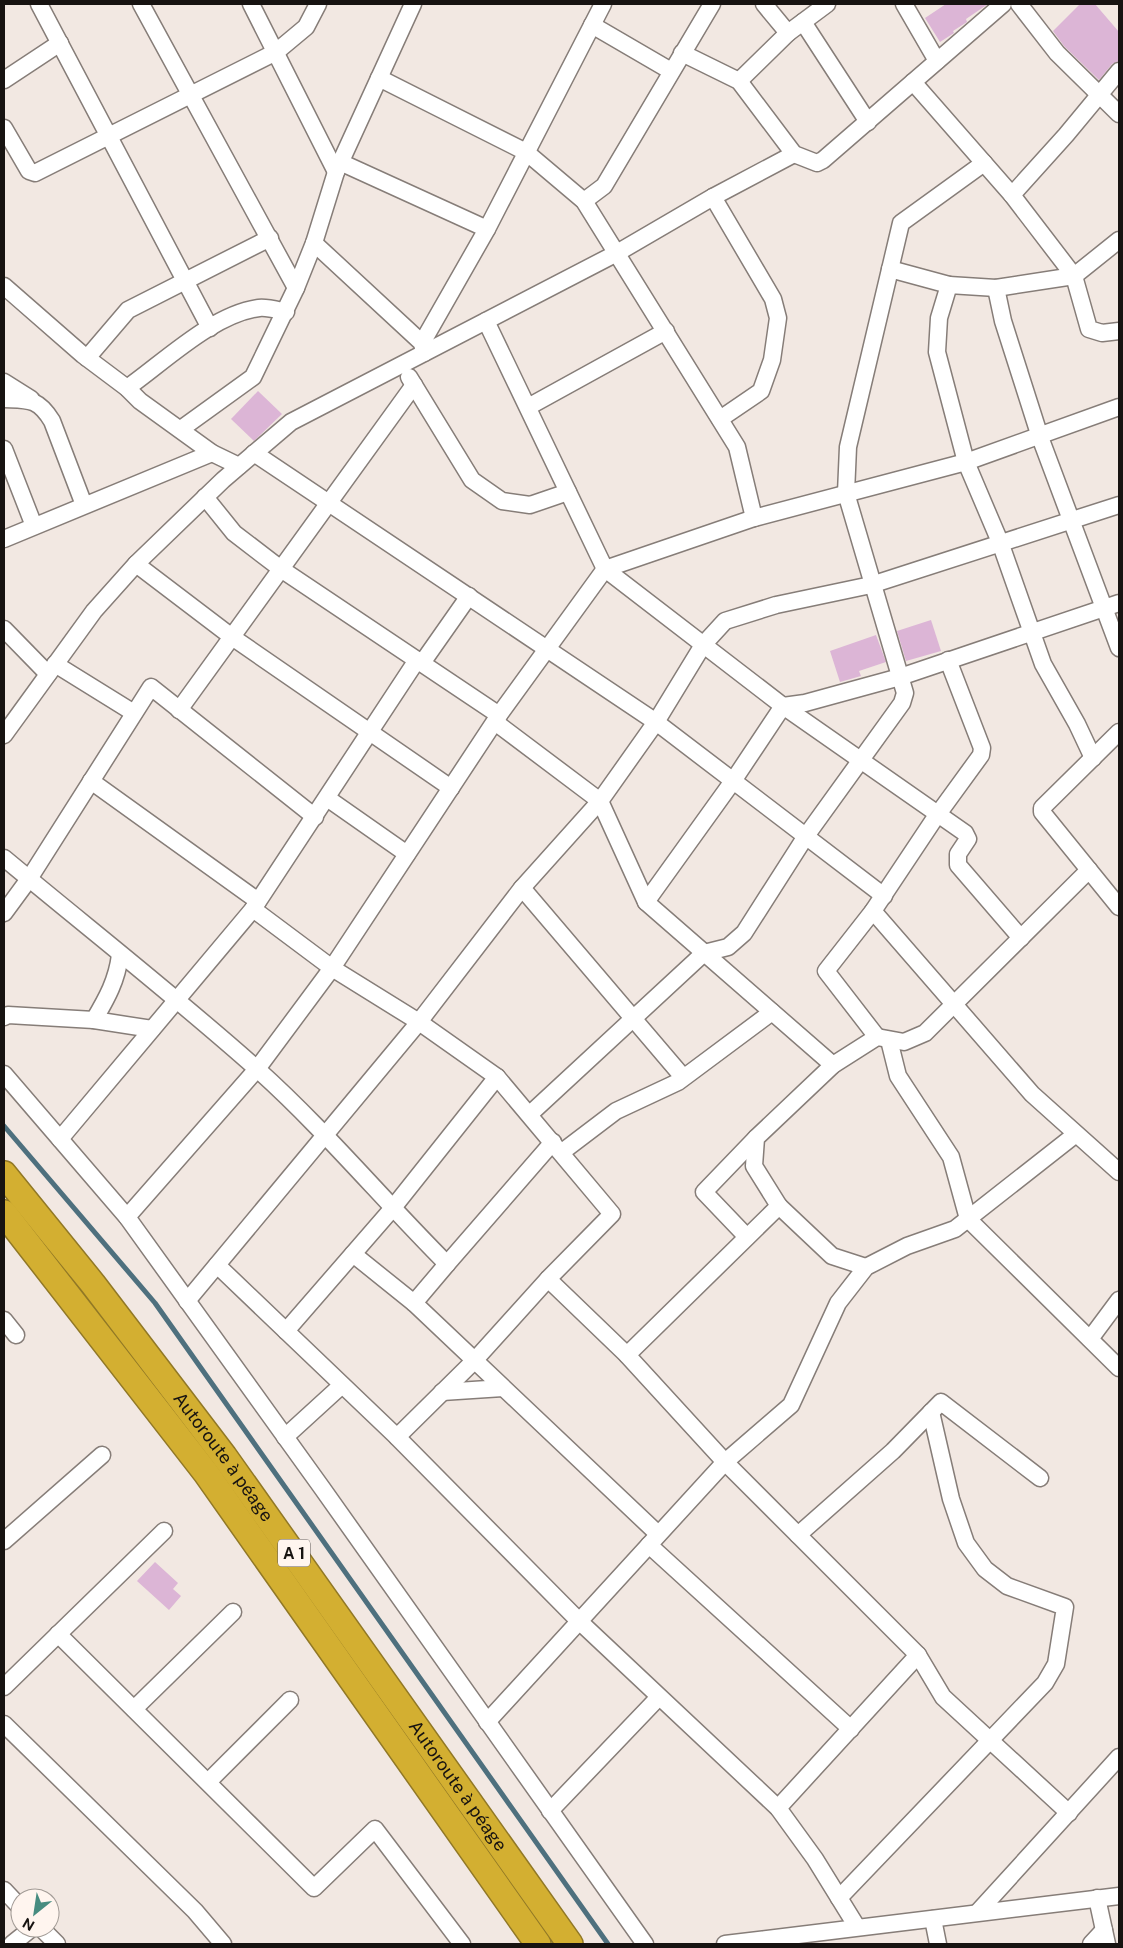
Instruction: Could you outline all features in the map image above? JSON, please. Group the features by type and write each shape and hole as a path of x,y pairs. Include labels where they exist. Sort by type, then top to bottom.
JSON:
{"highway":[{"name":"Autoroute à péage","path":"4,1174 93,1284 224,1456 570,1944"},
{"name":"A 1","path":"4,1213 206,1473 538,1944"}],"street":[{"path":"39,4 210,328"},
{"path":"140,4 296,288"},
{"path":"251,4 338,167 487,229"},
{"path":"4,128 29,171 35,174 276,52 306,27 318,4"},
{"path":"181,429 252,377 286,312 314,243 338,167 413,4"},
{"path":"423,348 487,229 603,4"},
{"path":"584,201 604,186 712,4"},
{"path":"764,4 788,33"},
{"path":"739,81 788,33 827,4"},
{"path":"904,4 937,61"},
{"path":"682,53 739,81 794,154 817,163 868,122 1003,4"},
{"path":"1019,4 1057,53 1119,114"},
{"path":"803,22 868,122"},
{"path":"592,25 671,71"},
{"path":"4,80 60,43"},
{"path":"1012,195 1066,135 1119,71"},
{"path":"379,78 526,152 584,201 737,447 754,518"},
{"path":"913,82 1012,195 1074,276 1089,329 1102,333 1119,331"},
{"path":"4,735 94,611 136,564 238,466 291,422 402,364 423,348 486,321 618,253 713,197 794,154"},
{"path":"530,1114 704,952 728,947 744,933 806,836 902,703 905,693 871,585 846,493 848,447 901,223 984,163"},
{"path":"713,197 773,299 778,318 772,360 761,392 720,419"},
{"path":"87,358 128,310 270,238"},
{"path":"890,269 949,285 996,288 1074,276 1119,240"},
{"path":"314,243 423,348"},
{"path":"949,285 939,318 937,352 966,462 1000,542 1043,664 1077,724 1093,758"},
{"path":"4,286 87,358 128,388 140,401 212,453 238,466"},
{"path":"996,288 1003,321 1070,522 1112,607 1119,648"},
{"path":"128,388 210,328 237,314 260,308 286,312"},
{"path":"486,321 605,569 783,706 859,761 965,833 968,839 958,854 958,865 1021,938"},
{"path":"528,407 666,331"},
{"path":"402,364 472,480 502,501 530,505 568,492"},
{"path":"4,382 44,408 52,421 84,505"},
{"path":"179,710 414,385"},
{"path":"4,399 32,401"},
{"path":"127,1217 257,1069 332,968 497,718 605,569 754,518 966,462 1119,407"},
{"path":"4,449 34,526"},
{"path":"4,539 212,453"},
{"path":"254,453 656,722 884,896"},
{"path":"205,497 234,533 280,569 420,662 497,718 600,801 646,902 833,1065"},
{"path":"188,1301 419,1022 522,888 600,801 656,722 703,645 725,621 776,605 871,585 1119,505"},
{"path":"136,564 232,636 451,788"},
{"path":"60,1139 255,905 370,732 469,596"},
{"path":"646,902 733,781 783,706 805,703 900,677 1112,607"},
{"path":"4,629 52,669 134,713"},
{"path":"948,660 982,748 976,763 938,814 884,896 826,971 883,1039 898,1076 951,1156 968,1219 1119,1368"},
{"path":"4,913 29,880 151,687 315,817"},
{"path":"1116,898 1089,870 1042,812 1042,808 1119,732"},
{"path":"91,781 255,905 332,968 419,1022 497,1077 612,1214 548,1279 474,1361 397,1438"},
{"path":"327,798 407,854"},
{"path":"4,858 257,1069 325,1136 392,1209 447,1264"},
{"path":"747,1237 704,1192 756,1138 833,1065 883,1039 904,1042 925,1033 1089,870"},
{"path":"522,888 683,1078"},
{"path":"873,911 1032,1094 1119,1172"},
{"path":"94,1020 111,992 117,974 120,954"},
{"path":"414,1303 447,1264 557,1147 616,1111 683,1078 772,1012"},
{"path":"4,1017 8,1015 94,1020 152,1029"},
{"path":"4,1074 127,1217 645,1944"},
{"path":"286,1331 392,1209 497,1077"},
{"path":"487,1722 725,1462 791,1405 838,1303 866,1266 907,1246 955,1229 1076,1134"},
{"path":"756,1138 754,1166 779,1206 832,1256 866,1266"},
{"path":"627,1355 779,1206"},
{"path":"353,1254 414,1303 503,1388 654,1540 851,1729"},
{"path":"217,1265 397,1438 579,1621 778,1808 814,1859 857,1927"},
{"path":"548,1279 627,1355 725,1462 918,1655 943,1697 1069,1812"},
{"path":"1090,1339 1119,1300"},
{"path":"4,1320 16,1335"},
{"path":"285,1437 342,1385"},
{"path":"442,1392 503,1388"},
{"path":"798,1535 893,1451 942,1402 1040,1478"},
{"path":"839,1898 1045,1683 1056,1664 1065,1607 1007,1586 985,1570 966,1543 951,1500 931,1412"},
{"path":"4,1540 102,1455"},
{"path":"4,1687 164,1531"},
{"path":"134,1709 233,1612"},
{"path":"58,1634 314,1888 375,1829 462,1944"},
{"path":"778,1808 918,1655"},
{"path":"550,1811 659,1696"},
{"path":"208,1782 290,1700"},
{"path":"4,1724 195,1911 223,1944"},
{"path":"978,1912 1119,1757"},
{"path":"725,1944 784,1940 857,1927 1119,1896"},
{"path":"1091,1944 1105,1937 1097,1898"},
{"path":"933,1919 938,1944"}],"building":[{"path":"946,4 988,4 966,19 967,22 940,42 925,18"},
{"path":"1080,4 1095,4 1119,32 1119,61 1112,64 1099,80 1064,46 1053,31"},
{"path":"258,391 282,414 254,441 231,419"},
{"path":"931,620 941,651 906,661 897,631"},
{"path":"876,635 886,662 859,671 861,676 840,682 830,651"},
{"path":"155,1562 178,1583 173,1589 181,1596 169,1610 137,1581"}],"waterway":[{"path":"4,1126 155,1303 608,1944"}]}
